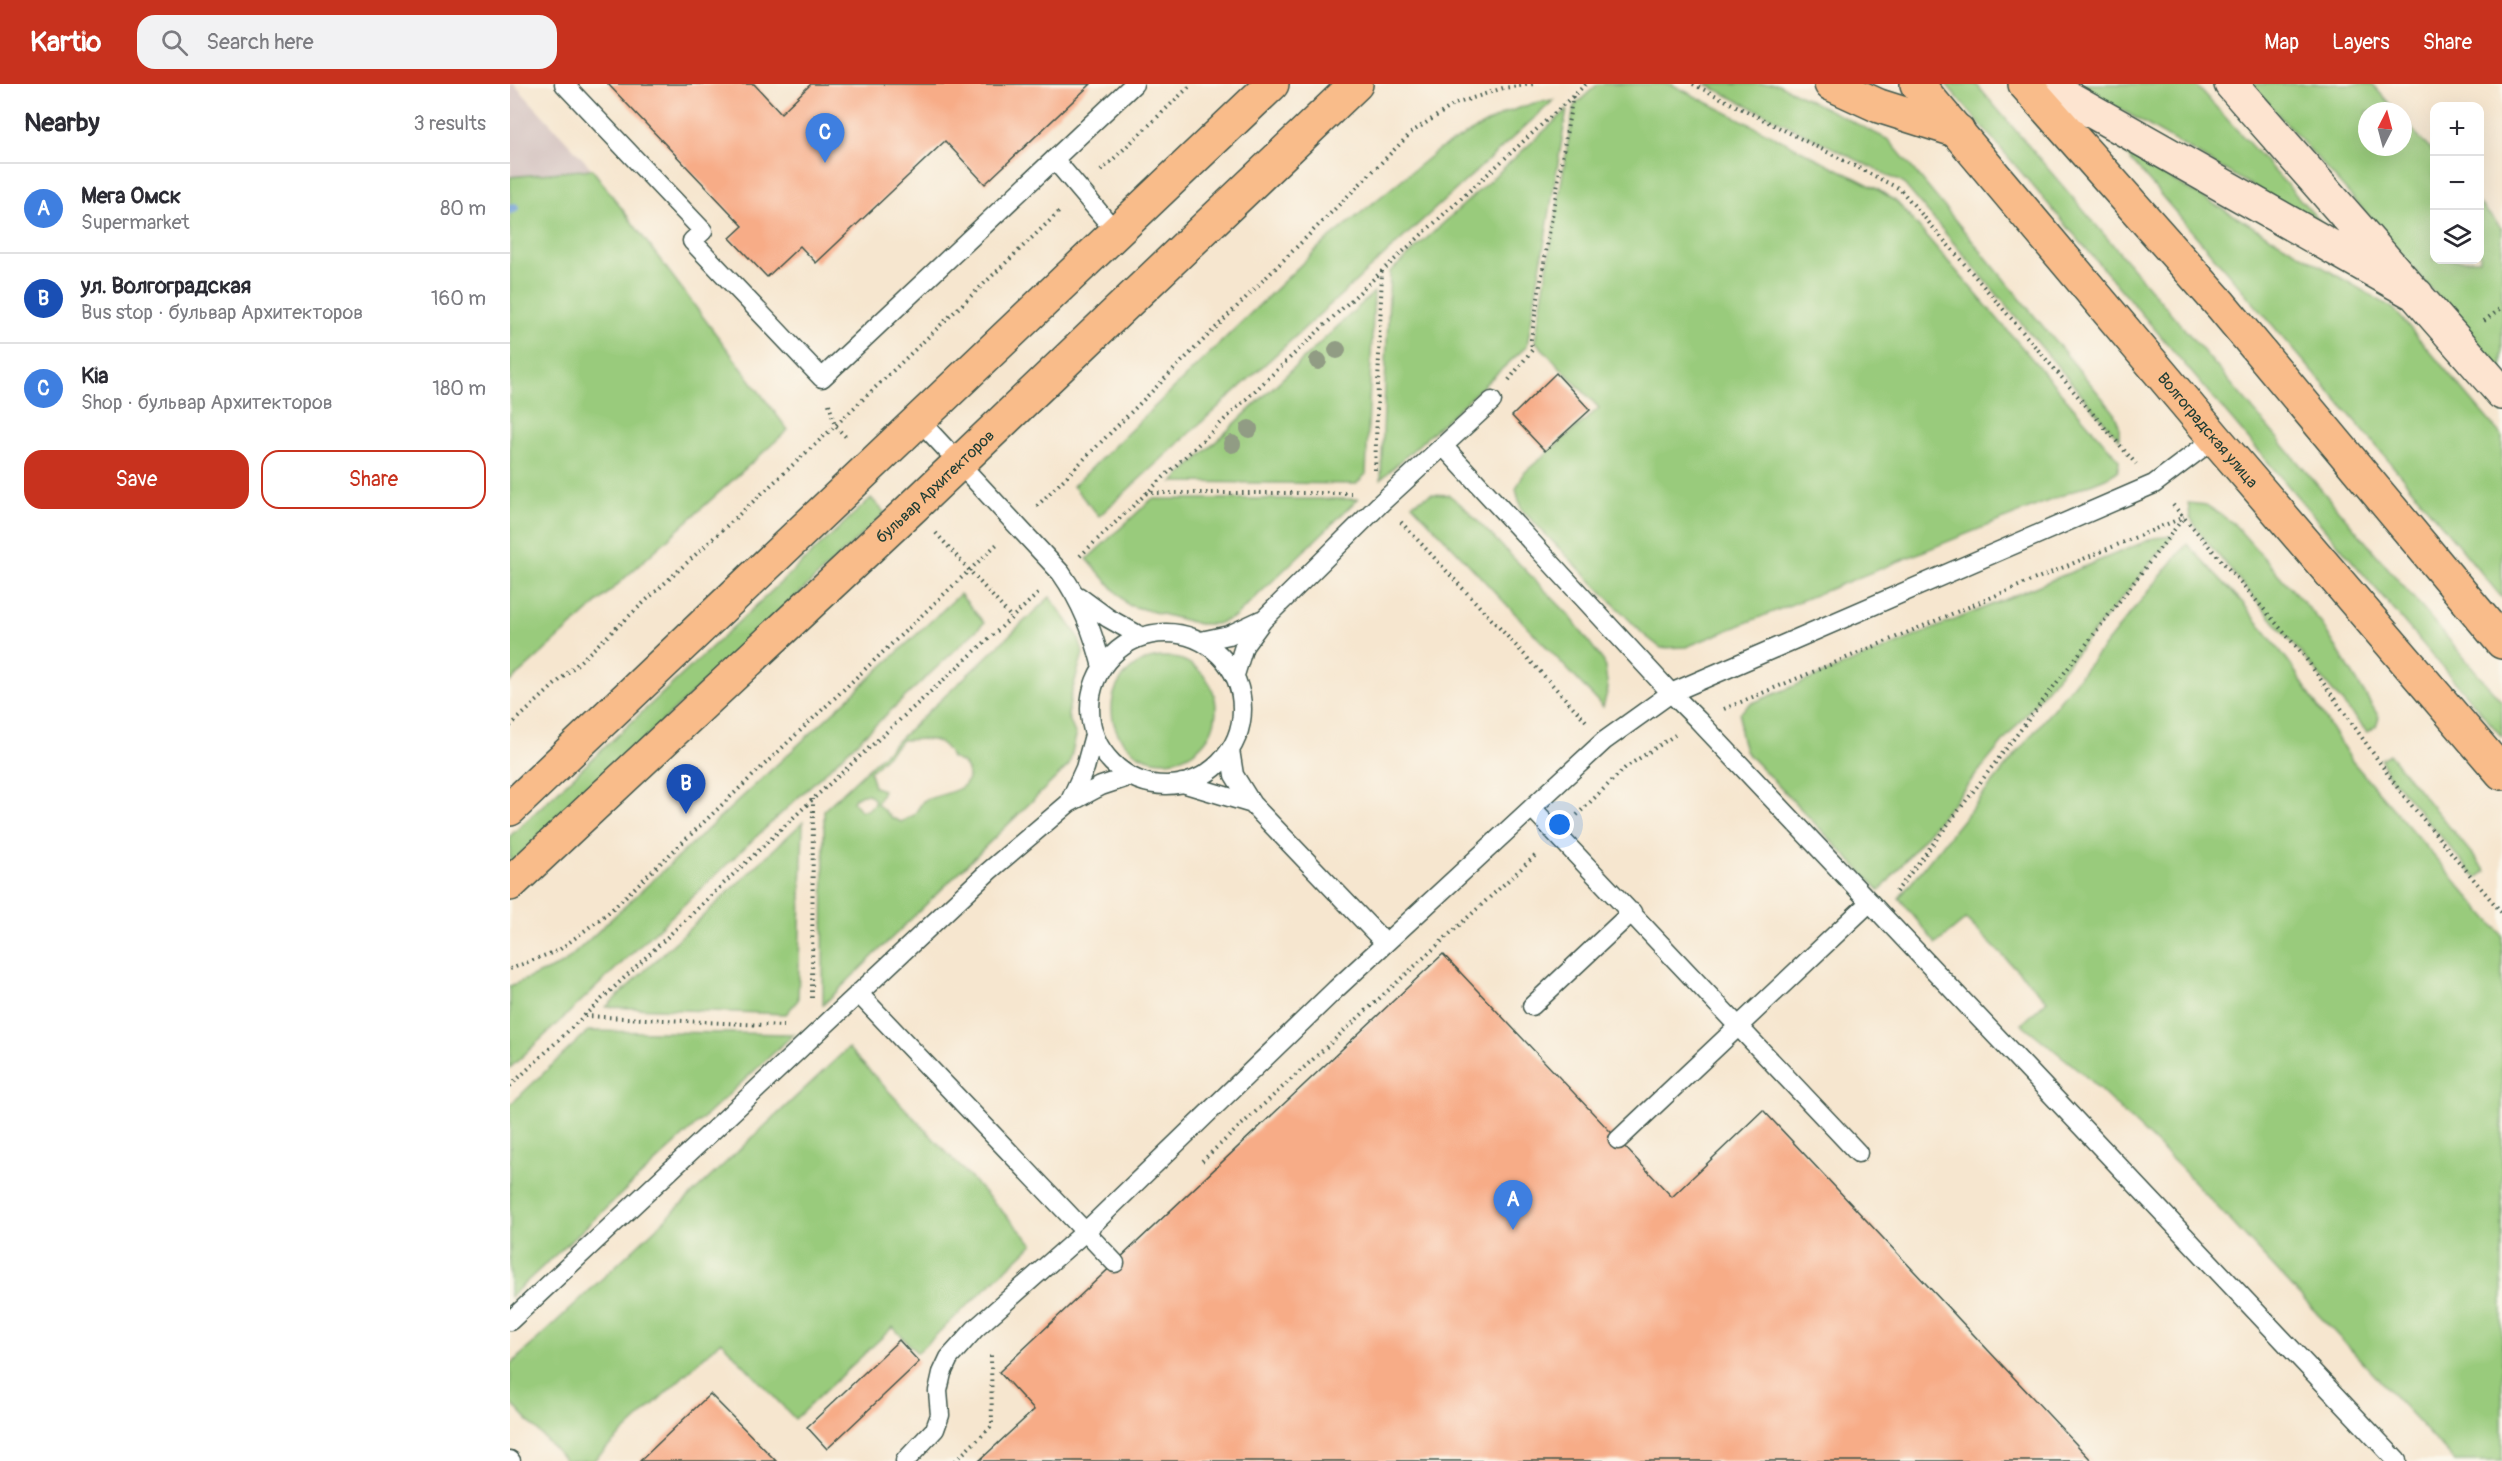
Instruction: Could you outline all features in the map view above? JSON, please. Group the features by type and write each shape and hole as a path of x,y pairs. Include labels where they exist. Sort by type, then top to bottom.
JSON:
{"main road":[{"path":"510,808 919,420 1251,98 1272,84"},
{"path":"1831,84 1879,106 1958,131"},
{"name":"Волгоградская улица","path":"1917,84 2215,438 2502,773"},
{"path":"2025,84 2221,304 2502,642"},
{"path":"2044,84 2417,295"},
{"path":"2231,84 2502,393"},
{"name":"бульвар Архитекторов","path":"510,884 961,462 1355,87"}],"lane":[{"path":"564,84 703,231 692,241 822,378 1134,84"},
{"path":"1054,159 1115,231"},
{"path":"1235,675 1244,646 1263,620 1382,502 1492,401"},
{"path":"919,420 961,462 1061,573 1076,595 1092,630 1102,667"},
{"path":"905,1461 935,1429 940,1415 938,1391 942,1373 949,1358 975,1329 1086,1231 1385,943 1604,741 1671,693 2154,484 2215,438"},
{"path":"1444,447 1671,693 2397,1461"},
{"path":"1076,595 1108,618 1140,636"},
{"path":"1201,641 1229,635 1263,620"},
{"path":"1069,803 1085,768 1094,735 1090,701 1102,667 1116,650 1140,636 1176,634 1201,641 1228,662 1235,675 1243,714 1235,744 1214,770 1191,782 1163,786 1128,777 1107,758 1094,735"},
{"path":"1230,750 1234,775 1252,804 1385,943"},
{"path":"510,1321 989,871 1069,803 1101,786 1128,777"},
{"path":"1181,783 1252,804"},
{"path":"1532,808 1858,1153"},
{"path":"1618,1140 1870,903"},
{"path":"1532,1006 1632,912"},
{"path":"858,993 1115,1263"}],"path":[{"path":"510,726 835,426 1192,84"},
{"path":"510,969 558,950 608,913 1018,525 1412,132 1455,104 1503,88 1534,84"},
{"path":"1382,271 1375,479 1359,493 1145,493 1382,271 1586,84"},
{"path":"1492,401 1532,350 1531,339 1573,95"},
{"path":"822,378 835,426 851,442"},
{"path":"1367,486 1626,767"},
{"path":"1698,720 2184,517 1893,896 1870,903"},
{"path":"510,1086 813,799 1012,618 931,527"},
{"path":"1200,1163 1558,835 1626,767 1662,744"},
{"path":"812,999 813,799"},
{"path":"584,1016 794,1027"},
{"path":"956,1461 992,1426 990,1356 999,1348"}],"shaded area":[{"path":"510,84 514,84 592,169 510,177"}],"green space":[{"path":"1598,84 1671,84 1877,189 1897,202 2119,460 2118,471 1686,647 1661,648 1643,634 1521,509 1516,489 1524,473 1599,408 1535,341 1574,106"},
{"path":"1705,84 1778,84 1889,140 2113,411 2119,425 2119,439 1903,183"},
{"path":"1946,84 1976,84 2502,702 2502,737"},
{"path":"2077,84 2195,84 2328,230"},
{"path":"2251,84 2372,84 2388,102 2358,102 2358,156 2412,156 2412,129 2430,149 2430,264 2484,264 2484,209 2502,229 2502,371"},
{"path":"1554,100 1099,516 1073,486 1319,247 1438,150 1505,113 1534,103"},
{"path":"1567,110 1527,346 1381,479 1390,272"},
{"path":"2123,151 2393,308 2502,436 2502,598 2373,442"},
{"path":"592,169 788,430 510,682 510,177"},
{"path":"1374,292 1366,474 1356,484 1173,482"},
{"path":"1431,494 1449,495 1464,507 1569,615 1604,662 1608,689 1603,707 1412,504"},
{"path":"871,498 885,513 510,864 510,836"},
{"path":"1152,499 1358,499 1235,617 1216,624 1199,624 1128,605 1087,559"},
{"path":"2188,503 2206,505 2233,523 2320,621 2379,717 2376,726 2367,732 2202,536 2190,517"},
{"path":"2173,536 1880,891 1745,751 1740,732 1740,713 1750,704 2154,538"},
{"path":"2187,544 2242,602 2289,662 2352,761 2502,935 2502,1461 2455,1461 2180,1167 2080,1071 2022,1024 2047,1000 1966,919 1936,944 1899,898"},
{"path":"960,594 984,623 510,1068 510,986 563,964"},
{"path":"1050,597 1078,636 1083,653 1071,695 1068,716 1076,736 1069,765 823,1005 824,810","holes":["924,739 938,742 948,751 951,758 963,763 968,773 963,786 923,801 914,815 901,822 892,818 877,804 883,790 874,787 870,772 902,740","862,794 868,794 874,799 874,804 867,810 860,810 853,802"]},
{"path":"1164,657 1184,661 1201,672 1212,689 1216,709 1212,729 1201,746 1184,757 1164,761 1144,757 1127,746 1116,729 1112,709 1116,689 1127,672 1144,661"},
{"path":"2389,754 2486,871 2476,878 2386,772 2381,759"},
{"path":"803,822 798,1000 786,1014 606,1007"},
{"path":"588,1031 794,1034 510,1297 510,1105"},
{"path":"848,1048 1033,1244 917,1353 893,1327 795,1419 721,1341 593,1461 566,1461 510,1402 510,1365"}],"building":[{"path":"608,84 754,84 781,113 811,84 1091,84 985,184 945,141 816,263 800,246 767,277 730,238 743,226"},
{"path":"1556,373 1590,410 1545,451 1512,416"},
{"path":"1443,954 1672,1197 1763,1110 2092,1461 979,1461 1034,1410 999,1372"},
{"path":"899,1340 919,1362 827,1449 807,1427"},
{"path":"710,1394 776,1461 640,1461"}],"waterway":[{"path":"510,209 514,208"}],"place":[{"name":"Kia","path":"825,163"},
{"name":"ул. Волгоградская","path":"686,814"},
{"name":"Мега Омск","path":"1513,1230"}]}
